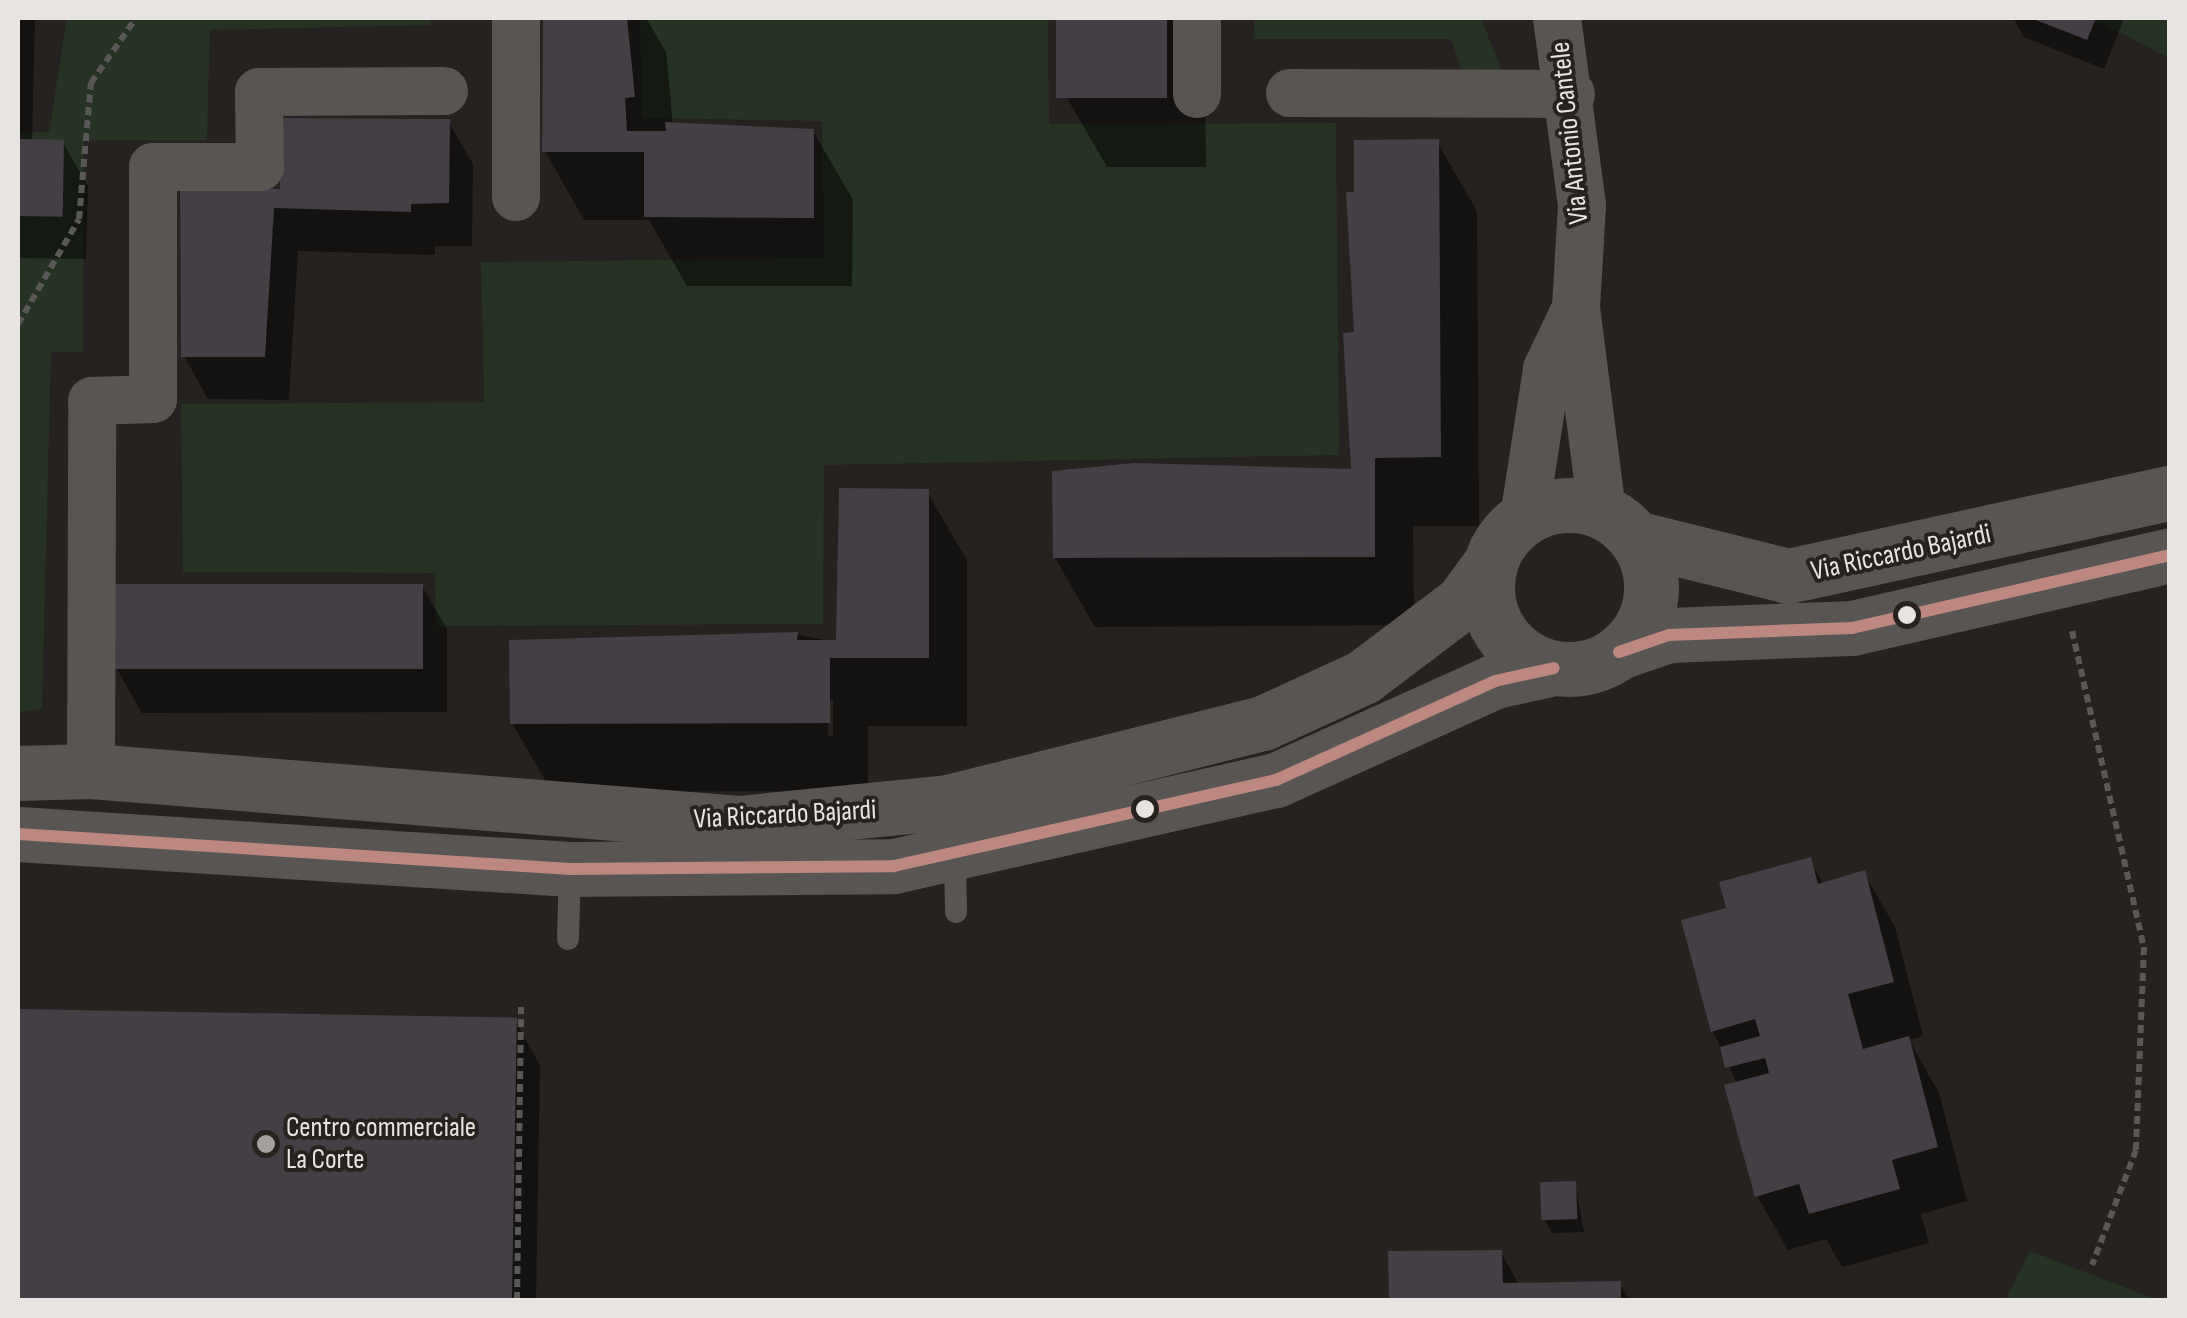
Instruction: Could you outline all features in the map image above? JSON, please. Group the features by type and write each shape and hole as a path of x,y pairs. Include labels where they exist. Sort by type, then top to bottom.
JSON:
{"street":[{"path":"516,18 516,196"},
{"path":"1196,18 1197,94"},
{"name":"Via Antonio Cantele","path":"1557,18 1571,94 1582,206 1576,308 1618,525"},
{"path":"91,771 92,401 153,399 153,167 260,166 259,92 444,91"},
{"path":"1290,93 1571,94"},
{"name":"Via Antonio Cantele","path":"1524,518 1547,369 1576,308"},
{"name":"Via Riccardo Bajardi","path":"18,773 91,771 739,823 948,802 1263,723 1364,677 1462,602 1524,518 1561,506 1788,576 2170,493"},
{"path":"1618,525 1651,598 1619,652"},
{"name":"Via Riccardo Bajardi","path":"18,834 570,869 834,870 956,885 1276,780 1495,681 1669,636 1852,628 2170,556"},
{"path":"1490,564 1499,630 1554,668"}],"lane":[{"path":"568,938 570,869"}],"path":[{"path":"18,324 79,219 91,83 136,18"},
{"path":"2062,580 2144,947 2136,1150 2092,1264"},
{"path":"517,1300 521,1007"}],"green space":[{"path":"67,18 431,18 431,25 210,30 207,140 84,140 83,352 51,352 42,709 18,712 18,133 49,132"},
{"path":"640,18 1048,18 1049,124 1336,123 1339,455 824,465 823,624 436,626 435,573 183,572 181,404 484,402 481,262 824,258 822,121 642,118"},
{"path":"1254,18 1481,18 1504,76 1463,74 1451,39 1254,39"},
{"path":"2093,18 2169,18 2169,58 2093,19"},
{"path":"2030,1251 2158,1300 2005,1300"}],"building":[{"path":"543,18 627,18 635,97 625,98 627,131 666,131 665,122 814,129 814,218 644,217 644,152 542,152"},
{"path":"1056,18 1167,18 1167,98 1056,98"},
{"path":"2031,18 2096,18 2087,40"},
{"path":"280,118 450,119 449,203 411,204 411,212 274,208 265,357 181,357 180,189 280,189"},
{"path":"18,139 64,140 63,217 18,216"},
{"path":"1439,139 1441,457 1375,458 1375,557 1053,558 1052,471 1134,463 1351,469 1343,333 1354,332 1346,192 1354,192 1354,140"},
{"path":"839,488 929,489 929,658 830,658 830,723 510,724 509,640 798,632 797,640 836,640"},
{"path":"114,584 423,584 423,669 114,669"},
{"path":"1811,857 1818,884 1865,870 1894,982 1848,994 1863,1049 1909,1036 1938,1147 1892,1160 1900,1189 1809,1214 1799,1184 1755,1197 1724,1085 1769,1073 1765,1058 1725,1068 1720,1047 1760,1036 1755,1019 1711,1032 1681,920 1726,908 1719,882"},
{"name":"Centro commerciale La Corte","path":"18,1009 517,1018 512,1300 18,1300"},
{"path":"1576,1181 1577,1219 1541,1220 1540,1182"},
{"path":"1502,1250 1503,1283 1621,1281 1621,1300 1389,1300 1388,1251"}],"transit line":[{"path":"1619,652 1669,635 1852,628 2170,555"},
{"path":"18,834 570,869 894,866 1276,780 1495,681 1554,668"}],"place":[{"name":"Centro commerciale La Corte","path":"266,1144"}]}
